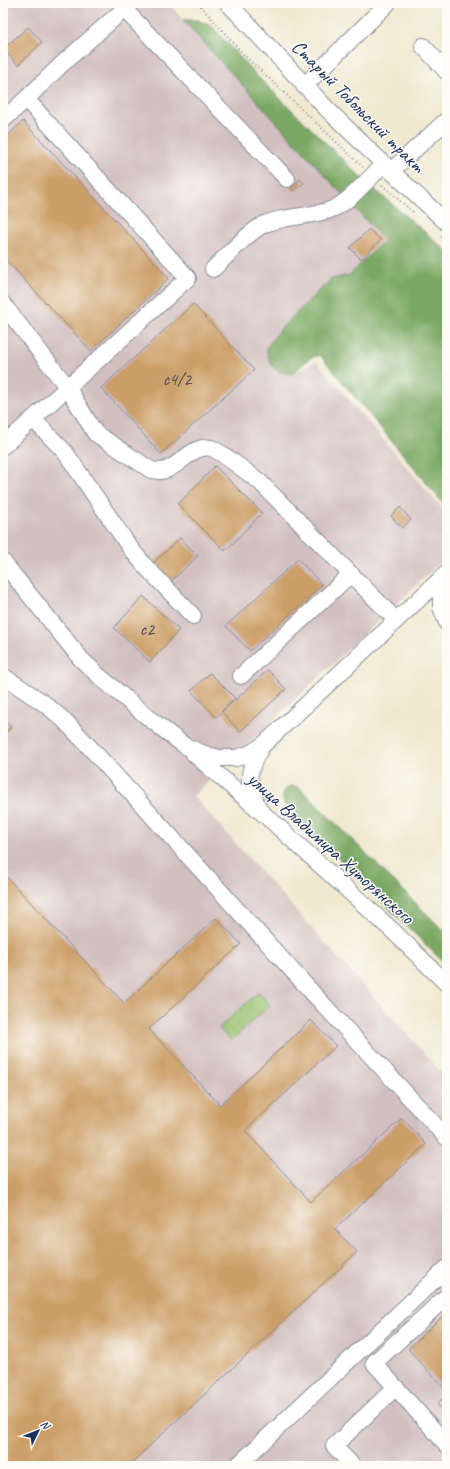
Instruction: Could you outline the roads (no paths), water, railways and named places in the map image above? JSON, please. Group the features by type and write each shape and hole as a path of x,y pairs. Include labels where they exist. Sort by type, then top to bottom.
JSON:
{"street":[{"name":"Старый Тобольский тракт","path":"232,3 257,35 304,86 387,168 442,228"},
{"path":"304,86 388,3"},
{"path":"3,120 62,64 127,6 287,179"},
{"path":"423,46 447,72"},
{"path":"6,437 33,419 188,278 26,99"},
{"path":"213,269 251,233 262,226 272,222 331,209 346,200 372,176 387,168 447,120"},
{"path":"3,304 68,388 95,433 151,470 160,471 170,468 198,449 212,448 260,482 396,620"},
{"path":"33,419 65,452 131,549 146,567 193,616"},
{"name":"улица Владимира Хуторянского","path":"4,565 81,660 144,715 185,746 259,810 405,942 447,984"},
{"path":"241,676 351,574"},
{"path":"444,576 441,607 447,623"},
{"name":"улица Владимира Хуторянского","path":"185,746 207,755 220,758 236,758 249,754 263,745 444,576"},
{"path":"3,676 11,683 45,704 65,721 447,1138"},
{"path":"259,810 250,791 249,780 255,757 263,745"},
{"path":"237,1466 447,1268"},
{"path":"447,1296 374,1363 447,1445"},
{"path":"353,1466 334,1446 396,1387"}]}
